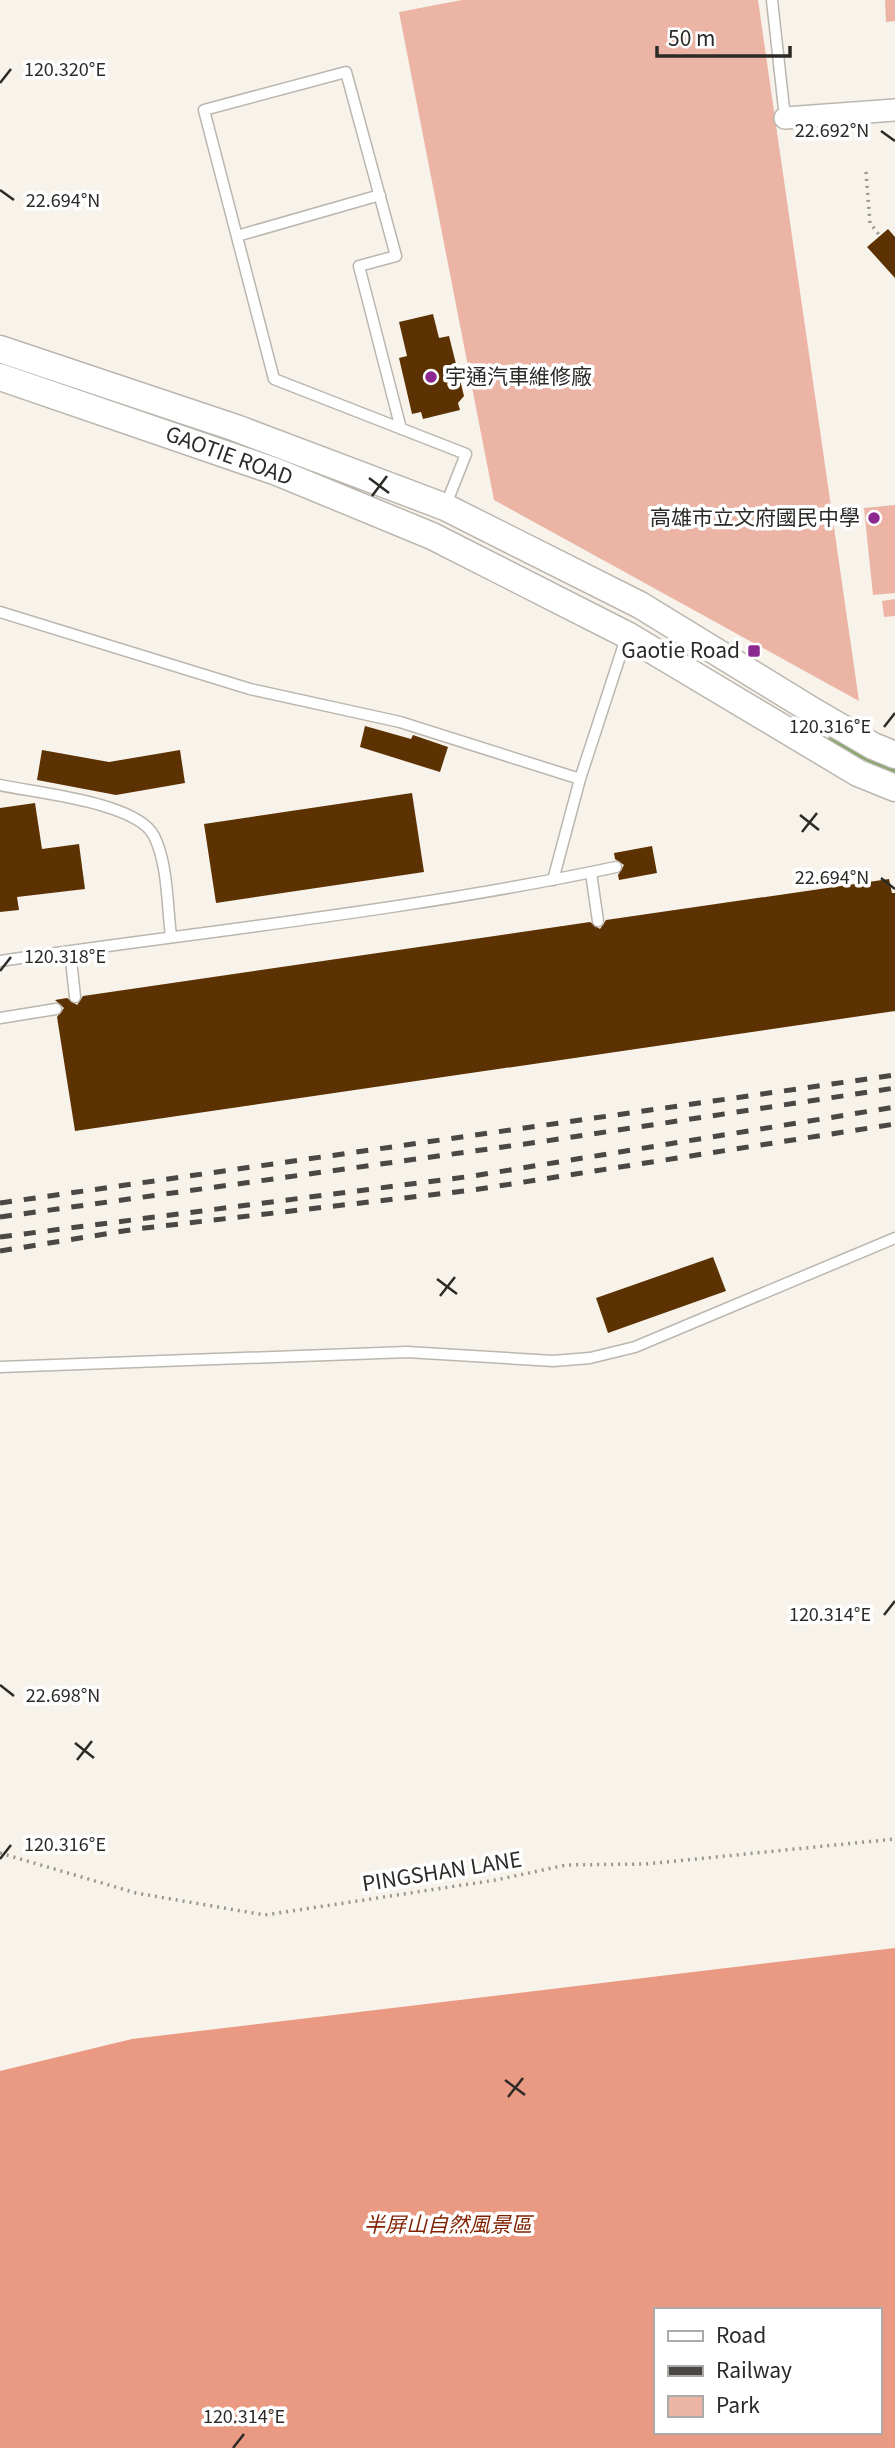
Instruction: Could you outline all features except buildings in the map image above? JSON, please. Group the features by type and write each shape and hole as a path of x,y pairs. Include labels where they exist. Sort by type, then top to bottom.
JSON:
{"street":[{"path":"785,118 895,110"},
{"name":"GAOTIE ROAD","path":"0,349 236,428 445,507 640,605 813,711 873,746 895,754"},
{"name":"GAOTIE ROAD","path":"0,377 277,472 432,536 627,635 838,762 895,788"},
{"path":"432,536 445,507"}],"lane":[{"path":"772,0 785,118"},
{"path":"401,429 359,267 396,256 346,72 204,110 274,379 401,429 466,454 445,507"},
{"path":"237,236 380,195"},
{"path":"0,612 250,689 400,722 580,779"},
{"path":"553,880 580,779 627,635"},
{"path":"0,785 110,808 141,821 153,834 159,850 171,936"},
{"path":"0,961 384,909 616,867"},
{"path":"591,873 598,921"},
{"path":"70,951 75,997"},
{"path":"0,1018 56,1009"},
{"path":"0,1367 407,1352 552,1361 590,1358 635,1347 895,1238"}],"path":[{"path":"866,172 870,223 880,236"},
{"name":"PINGSHAN LANE","path":"0,1853 136,1893 265,1915 496,1880 566,1865 646,1864 895,1839"}],"green space":[{"path":"462,0 758,0 859,701 494,500 399,12"},
{"path":"885,0 895,0 895,21 886,22"},
{"path":"895,505 895,593 873,595 864,508"},
{"path":"895,599 895,616 884,617 882,601"},
{"name":"半屏山自然風景區","path":"895,1948 895,2448 0,2448 0,2071 132,2039"}],"waterway":[{"path":"829,740 895,772"}],"railway":[{"path":"0,1203 895,1075"},
{"path":"0,1217 546,1141 895,1088"},
{"path":"0,1237 473,1176 895,1107"},
{"path":"0,1251 136,1229 473,1190 895,1124"}],"place":[{"name":"宇通汽車維修廠","path":"431,377"},
{"name":"高雄市立文府國民中學","path":"874,518"},
{"name":"Gaotie Road","path":"754,651"}]}
